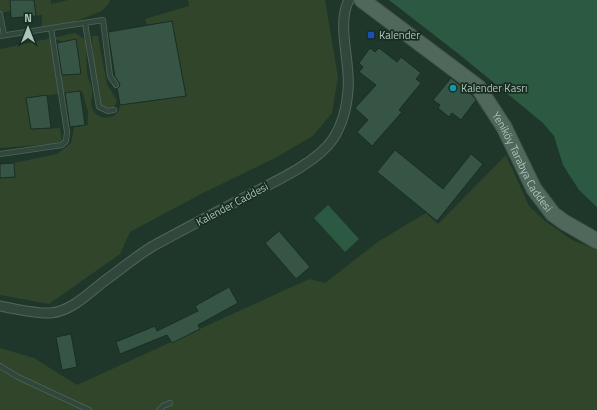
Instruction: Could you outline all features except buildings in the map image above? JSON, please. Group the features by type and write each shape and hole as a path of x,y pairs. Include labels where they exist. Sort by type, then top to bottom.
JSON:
{"main road":[{"name":"Yeniköy Tarabya Caddesi","path":"362,0 478,87 504,127 534,189 553,214 597,241"}],"street":[{"name":"Kalender Caddesi","path":"0,306 33,312 52,313 68,308 141,253 298,169 322,152 332,140 340,125 345,109 349,72 344,13 349,0"}],"lane":[{"path":"0,14 2,36 104,20 110,76 116,85"},
{"path":"85,24 99,108 108,111 114,110"},
{"path":"0,154 62,145 66,141 67,132 51,28"},
{"path":"0,366 18,377 89,410"},
{"path":"158,410 170,403"}],"shaded area":[{"path":"0,0 10,0 11,11 0,13"},
{"path":"34,0 51,0 51,4 68,0 109,0 110,2 102,11 66,25 42,30 42,15 36,16"},
{"path":"188,0 325,0 338,77 332,113 313,136 275,158 203,193 130,232 120,254 49,304 0,295 0,178 15,177 14,163 57,154 71,143 74,127 88,125 88,111 82,91 26,98 31,129 60,128 62,141 50,144 0,148 0,49 75,33 86,40 87,74 92,89 92,108 98,116 108,117 116,114 120,105 185,96 172,21 147,25 145,19 189,6","holes":["52,38 64,42 76,39 80,73 61,75 55,43"]},
{"path":"389,0 597,0 597,207 579,190 563,165 554,136 543,123 460,55"},
{"path":"92,36 98,36 107,84 117,101 112,111 102,112 95,105 99,96 99,87 94,80"},
{"path":"506,155 529,206 545,221 572,240 597,250 597,410 0,410 0,348 34,358 77,385 309,279 325,283 379,241 426,213 438,224"},
{"path":"328,205 359,239 345,252 314,218"}],"place":[{"name":"Kalender","path":"371,35"},
{"name":"Kalender Kasrı","path":"453,88"}]}
